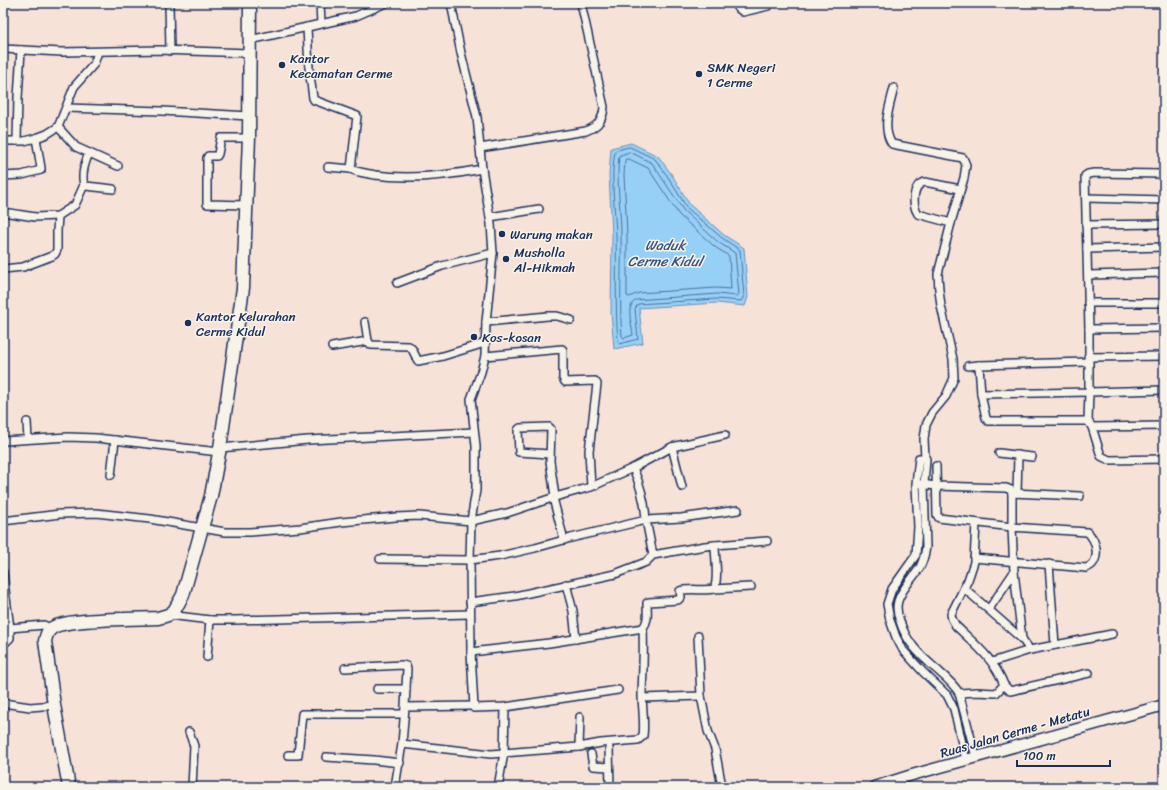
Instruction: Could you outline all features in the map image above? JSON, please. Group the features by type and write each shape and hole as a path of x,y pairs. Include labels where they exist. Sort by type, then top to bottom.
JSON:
{"highway":[{"path":"69,787 54,705 45,641 46,635 51,628 74,622 158,618 168,615 178,606 183,595 211,496 242,288 249,138 250,3"}],"main road":[{"name":"Ruas Jalan Cerme - Metatu","path":"874,787 971,758 1164,705"}],"street":[{"path":"169,3 170,51"},
{"path":"320,3 320,24"},
{"path":"250,40 356,16 374,6 386,3"},
{"path":"451,3 461,53 477,116 493,253 486,322 485,356 481,372 471,398 476,446 476,490 471,521 470,560 471,652 474,706"},
{"path":"480,148 586,130 598,124 604,114 604,107 581,3"},
{"path":"737,3 738,8 743,12 768,6 769,3"},
{"path":"307,27 309,68 314,100 358,116 351,169"},
{"path":"3,49 98,52 170,51 250,53"},
{"path":"17,141 21,50"},
{"path":"3,141 17,141 36,138 47,134 58,127 74,88 94,64 98,52"},
{"path":"894,88 887,124 892,144 963,158 966,165 938,274 938,290 953,355 954,378 946,396 932,413 926,425 924,446 926,535 924,556 920,566 898,598 896,607 905,636 913,647 954,685 959,693 971,758"},
{"path":"66,108 146,110 249,116"},
{"path":"58,127 76,147 118,166"},
{"path":"3,176 22,175 41,170 36,138"},
{"path":"246,206 207,204 207,158 208,156 217,156 221,138 249,138"},
{"path":"3,212 36,217 58,216 75,205 84,185 84,165 89,153"},
{"path":"328,167 351,169 358,172 398,178 443,176 482,169"},
{"path":"1164,174 1086,174 1085,176 1090,424 1101,456 1109,460 1164,459"},
{"path":"951,223 918,214 915,209 914,202 917,187 920,183 925,182 960,189"},
{"path":"84,185 113,189"},
{"path":"1086,198 1164,200"},
{"path":"490,217 539,209"},
{"path":"3,270 23,267 55,254 57,250 58,216"},
{"path":"1086,226 1164,224"},
{"path":"1087,249 1164,247"},
{"path":"397,283 442,266 493,253"},
{"path":"1088,275 1164,273"},
{"path":"1088,303 1164,303"},
{"path":"486,322 548,316 565,317 571,320"},
{"path":"364,322 368,341 371,346 409,346 418,361 443,356 485,343"},
{"path":"1089,328 1164,328"},
{"path":"332,347 368,341"},
{"path":"485,356 562,349 565,382 594,381 597,384 589,457 591,486"},
{"path":"968,366 1164,356"},
{"path":"979,365 981,394 988,421 1164,426"},
{"path":"981,394 1164,390"},
{"path":"27,422 28,439"},
{"path":"550,454 519,452 518,430 523,427 549,427 551,432 550,454 554,498 564,540"},
{"path":"3,441 96,438 219,450 315,440 474,432"},
{"path":"3,520 60,514 96,513 150,519 225,532 250,532 300,528 341,522 419,516 471,521 507,513 591,486 633,468 672,448 725,435"},
{"path":"111,476 115,440"},
{"path":"672,448 682,487"},
{"path":"1000,454 1032,457"},
{"path":"1018,455 1012,527 1014,572 1022,639"},
{"path":"925,458 918,459 916,484 918,527 916,555 892,589 887,604 890,620 896,637 903,650 915,664 947,695 954,709 971,758"},
{"path":"936,466 937,515 939,518 1012,527 1082,531 1090,534 1097,557 1096,560 1086,568 974,558"},
{"path":"633,468 644,504 653,555"},
{"path":"916,484 1006,488 1014,493 1080,496"},
{"path":"380,559 470,560 518,552 646,520 681,518 738,510"},
{"path":"976,523 974,558 968,580 952,610 952,619 956,626 989,658 1004,685 1010,691 1089,674"},
{"path":"470,602 515,596 615,574 638,566 646,562 653,555 705,546 767,542"},
{"path":"714,589 716,574 715,546"},
{"path":"1049,564 1055,645"},
{"path":"3,572 4,599 10,628 10,638 6,642 3,642"},
{"path":"989,609 1014,572"},
{"path":"566,584 573,611 576,639"},
{"path":"402,744 491,754 579,747 601,743 638,740 643,736 644,729 642,698 644,653 643,628 648,619 648,602 678,600 681,597 680,591 684,590 751,587"},
{"path":"964,588 1022,639 1030,650"},
{"path":"887,604 896,607"},
{"path":"168,615 210,620 296,620 344,617 470,614"},
{"path":"207,657 210,620"},
{"path":"10,628 44,625 51,628"},
{"path":"471,652 576,639 643,628"},
{"path":"992,662 1030,650 1112,634"},
{"path":"698,636 701,696 708,729 715,749 722,787"},
{"path":"915,664 922,656"},
{"path":"345,668 406,666 405,711 400,763 395,787"},
{"path":"925,674 933,666"},
{"path":"959,693 996,693 1004,685"},
{"path":"377,689 406,689"},
{"path":"288,755 298,755 302,714 405,711 474,706 474,708 506,707 618,690"},
{"path":"642,698 701,696"},
{"path":"3,704 30,707 54,705"},
{"path":"498,787 504,753 506,707"},
{"path":"579,747 580,717"},
{"path":"189,732 194,746 192,787"},
{"path":"609,748 610,787"},
{"path":"591,754 593,766 609,767"},
{"path":"326,757 400,763"}],"water":[{"name":"Waduk Cerme Kidul","path":"631,143 658,156 672,175 690,205 724,235 744,248 748,297 745,306 717,303 639,308 643,343 614,349 611,313 612,235 609,175 611,148"}],"place":[{"name":"Kantor Kecamatan Cerme","path":"282,65"},
{"name":"SMK Negeri 1 Cerme","path":"699,74"},
{"name":"Warung makan","path":"502,234"},
{"name":"Musholla Al-Hikmah","path":"506,259"},
{"name":"Kantor Kelurahan Cerme Kidul","path":"188,323"},
{"name":"Kos-kosan","path":"474,337"}]}
